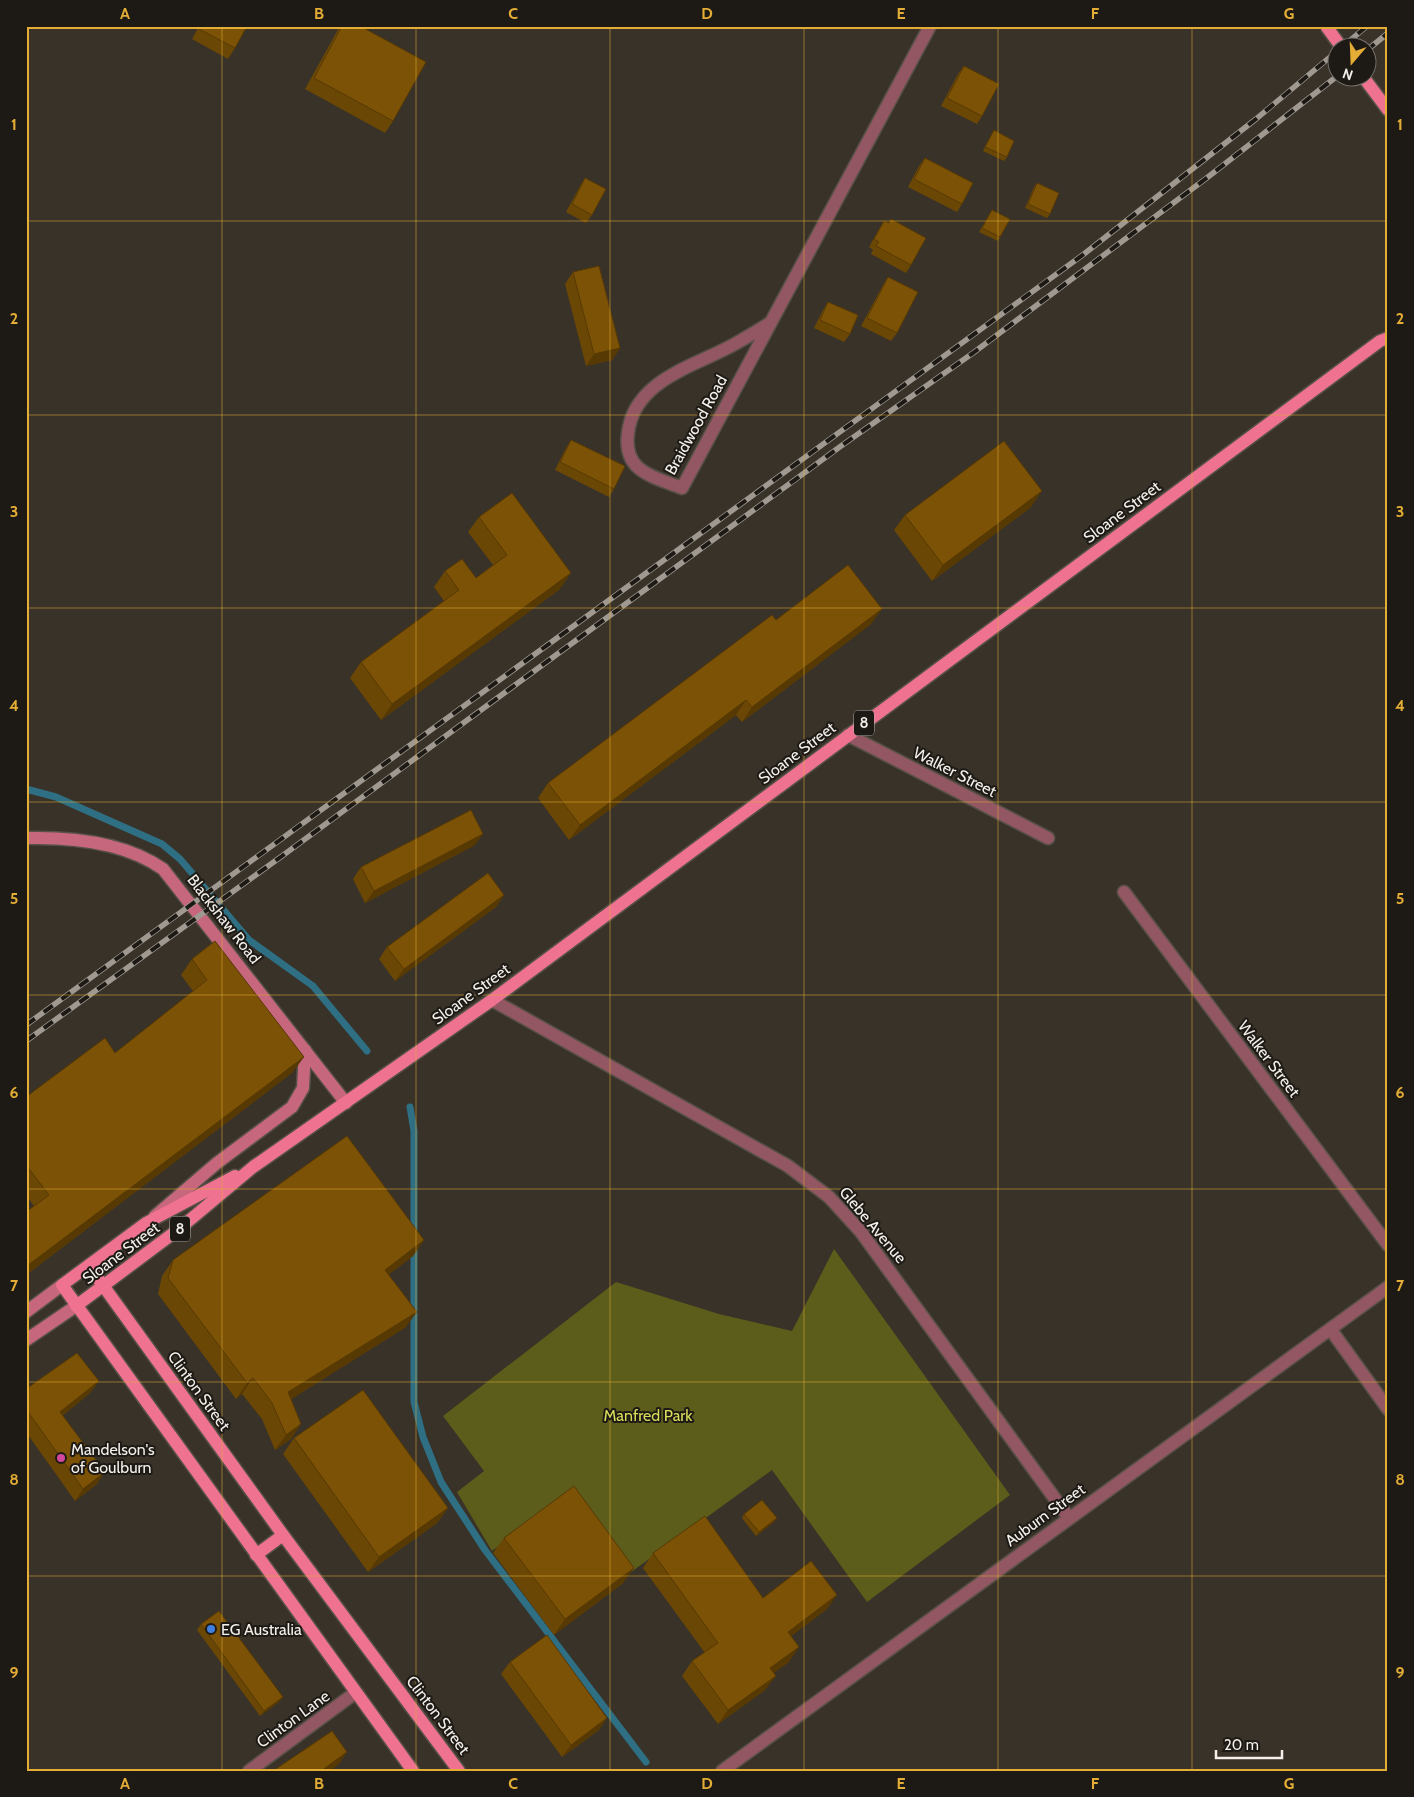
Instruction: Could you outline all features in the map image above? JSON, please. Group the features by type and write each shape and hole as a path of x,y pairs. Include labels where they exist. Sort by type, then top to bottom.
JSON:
{"main road":[{"path":"1326,26 1335,38"},
{"path":"1372,88 1388,110"},
{"name":"Sloane Street","path":"76,1306 179,1230 253,1167 492,1000 1384,339 1388,329"},
{"name":"Sloane Street","path":"62,1286 146,1223 253,1167"},
{"name":"Clinton Street","path":"89,1266 283,1536 459,1771"},
{"path":"62,1286 413,1771"},
{"path":"256,1555 283,1536"}],"street":[{"name":"Braidwood Road","path":"770,323 730,347 671,374 643,399 634,412 628,433 628,455 634,466 647,475 682,488 930,26"},
{"name":"Walker Street","path":"848,735 1048,838"},
{"name":"Blackshaw Road","path":"26,838 59,838 107,846 133,853 163,869 346,1103"},
{"name":"Walker Street","path":"1124,892 1388,1245"},
{"name":"Glebe Avenue","path":"492,1000 788,1166 829,1197 861,1232 1069,1518"},
{"path":"146,1223 217,1163 292,1107 303,1088 306,1050"},
{"name":"Sloane Street","path":"26,1312 62,1286"},
{"name":"Auburn Street","path":"722,1771 1388,1287"},
{"name":"Sloane Street","path":"26,1340 76,1306"},
{"path":"1331,1330 1388,1409"},
{"name":"Clinton Lane","path":"249,1771 355,1693"}],"green space":[{"name":"Manfred Park","path":"834,1249 1010,1495 867,1602 772,1470 627,1575 564,1497 492,1551 457,1492 484,1471 443,1416 616,1282 719,1314 792,1331"}],"building":[{"path":"200,26 247,26 235,48 199,29"},
{"path":"342,26 360,26 426,62 393,121 314,78"},
{"path":"964,66 999,84 982,116 947,98"},
{"path":"994,130 1014,141 1007,157 985,147"},
{"path":"925,158 973,183 962,204 914,179"},
{"path":"585,178 606,189 592,215 572,204"},
{"path":"1037,183 1059,193 1050,214 1028,204"},
{"path":"992,210 1010,219 1000,237 982,228"},
{"path":"891,219 926,238 911,265 876,246 879,242 874,239 884,221 889,223"},
{"path":"599,266 620,348 594,354 573,272"},
{"path":"888,277 918,292 897,333 867,318"},
{"path":"828,302 858,315 850,334 820,320"},
{"path":"571,440 625,466 614,489 560,462"},
{"path":"1004,441 1042,491 943,565 905,515"},
{"path":"512,493 571,573 392,704 361,662 459,590 445,571 462,559 476,578 507,555 479,517"},
{"path":"848,565 882,609 752,707 746,700 580,825 548,783 772,615 776,620"},
{"path":"471,810 483,834 374,891 361,867"},
{"path":"488,873 504,895 404,969 387,947"},
{"path":"215,941 304,1057 27,1266 26,1212 49,1195 26,1165 26,1097 105,1038 115,1053 207,980 192,959"},
{"path":"347,1136 424,1240 385,1270 417,1312 288,1392 301,1424 286,1435 272,1403 253,1378 247,1383 168,1278 173,1260"},
{"name":"Mandelson's of Goulburn","path":"77,1353 99,1381 60,1412 105,1472 83,1489 26,1409 26,1389"},
{"path":"363,1390 448,1508 379,1557 294,1438"},
{"path":"574,1486 634,1568 565,1619 504,1538"},
{"path":"762,1500 777,1518 759,1532 744,1514"},
{"path":"705,1516 763,1598 811,1561 837,1595 788,1632 799,1647 770,1668 776,1676 728,1710 692,1661 718,1643 653,1553"},
{"path":"219,1611 283,1697 264,1711 201,1624"},
{"path":"547,1635 607,1718 571,1745 510,1662"},
{"path":"332,1731 347,1752 321,1771 273,1771"}],"waterway":[{"path":"26,789 56,797 162,844 180,859 249,940 313,986 367,1051"},
{"path":"410,1107 414,1131 414,1236"},
{"path":"414,1247 414,1402 423,1437 441,1482 485,1550 646,1762"}],"railway":[{"path":"1353,38 1367,26"},
{"path":"1376,43 1388,33"},
{"path":"26,1025 1084,254 1256,119 1326,60"},
{"path":"26,1041 282,856 841,446 973,353 1208,177 1326,85"}],"place":[{"name":"Mandelson's of Goulburn","path":"61,1458"},
{"name":"EG Australia","path":"211,1629"}]}
